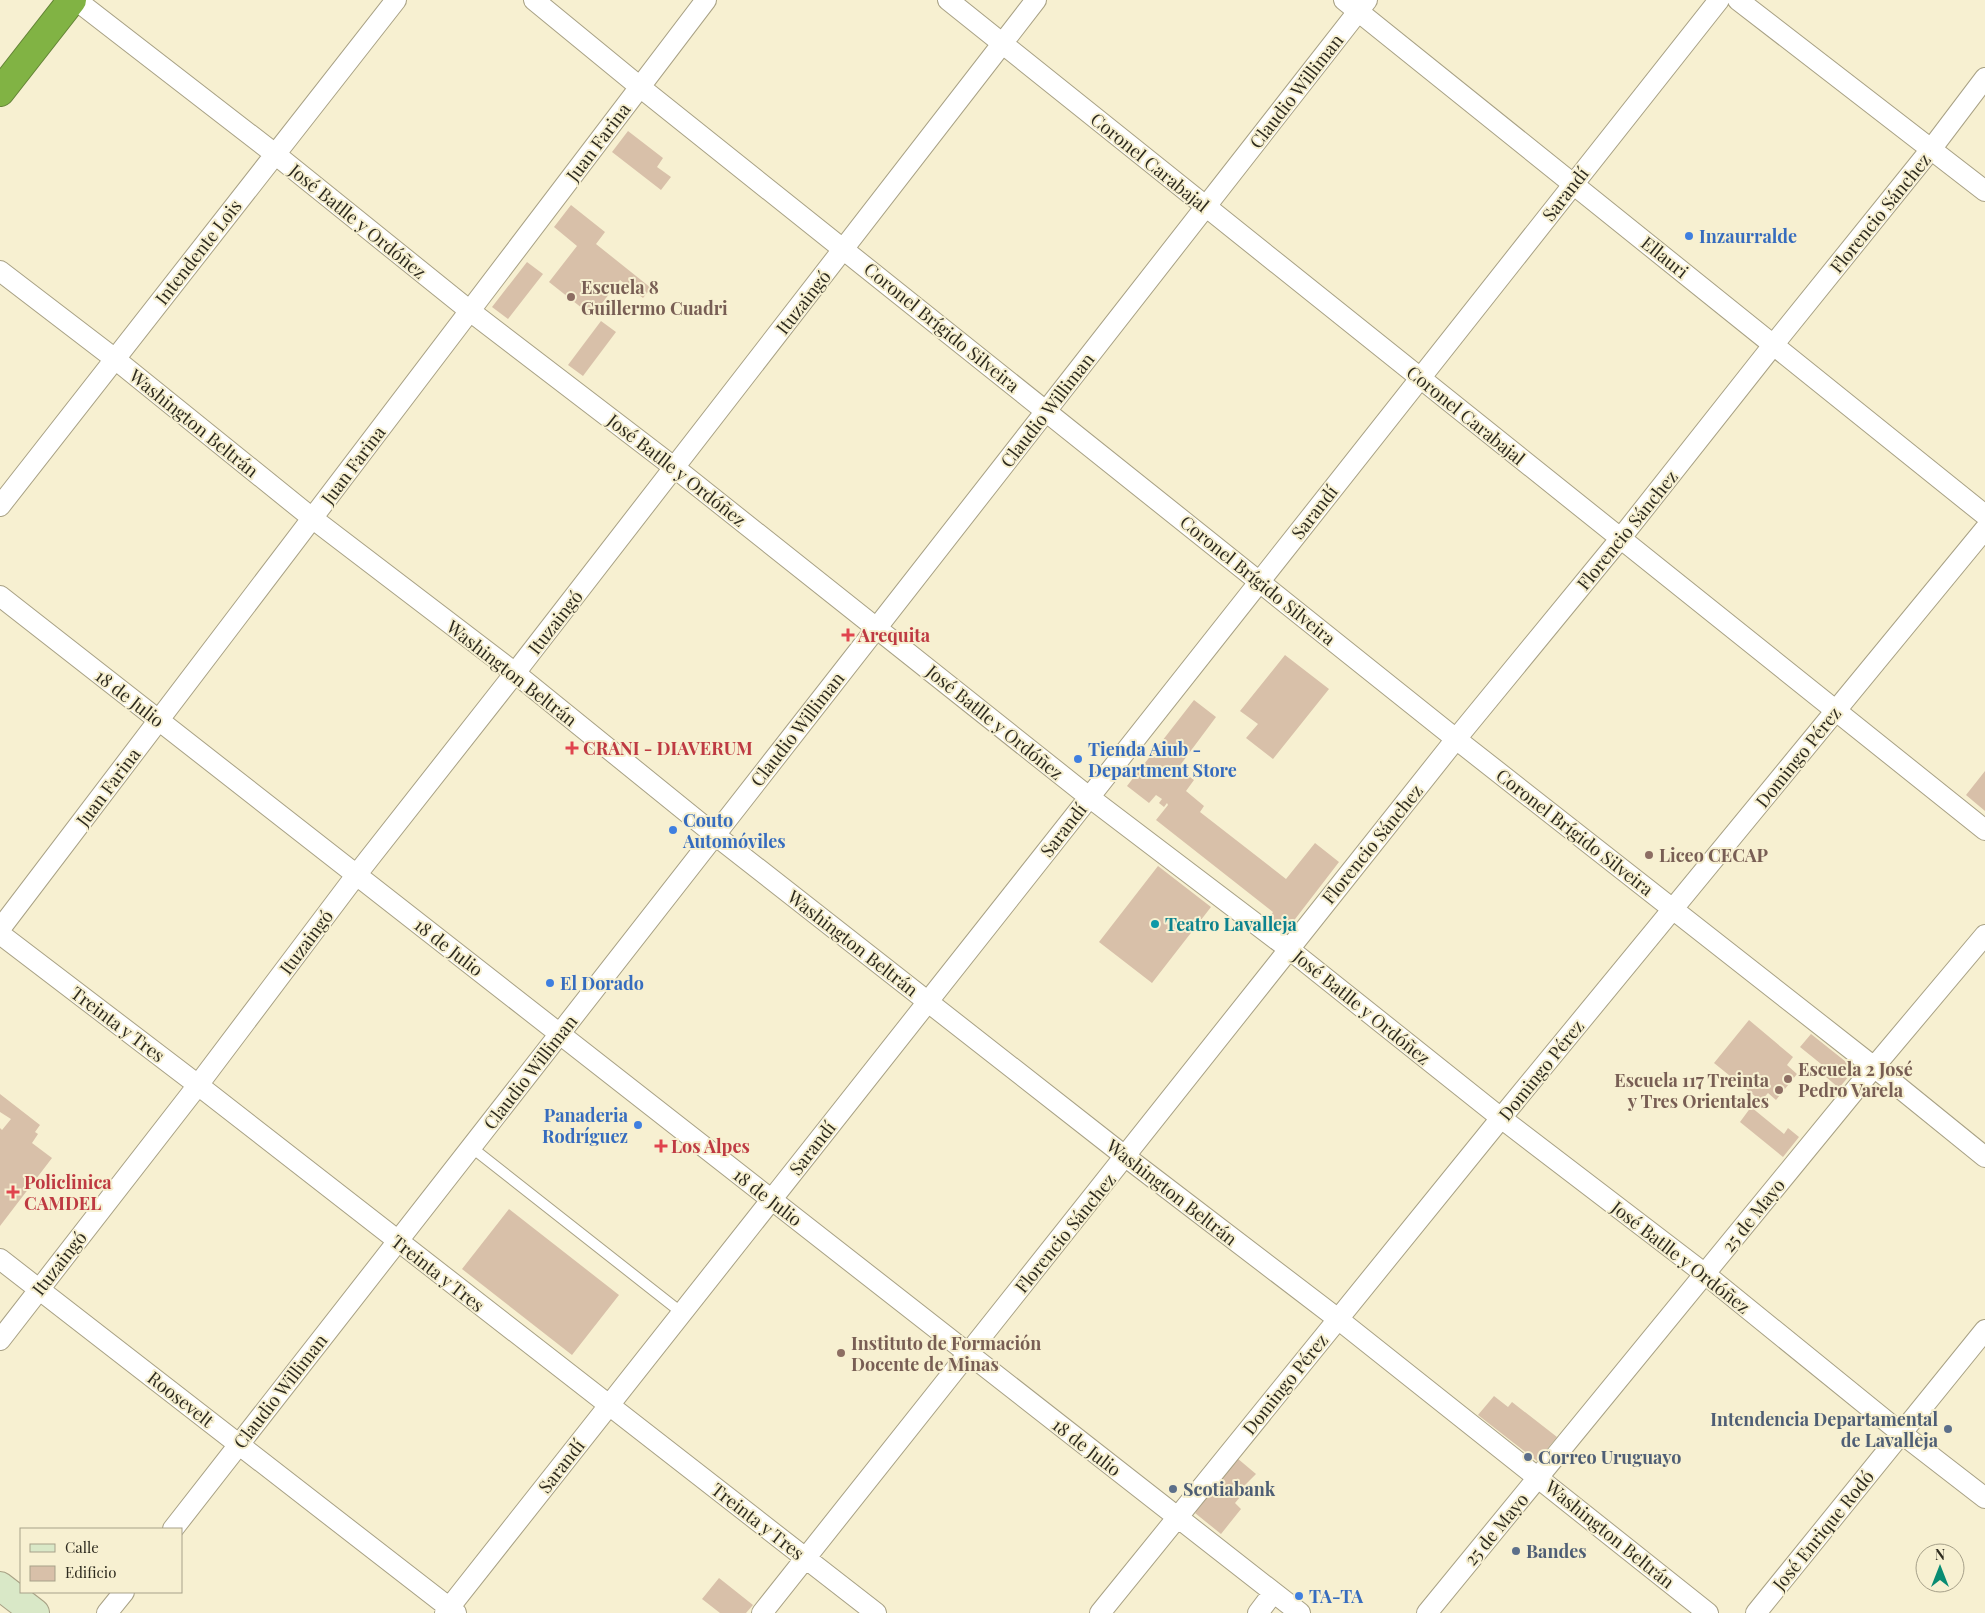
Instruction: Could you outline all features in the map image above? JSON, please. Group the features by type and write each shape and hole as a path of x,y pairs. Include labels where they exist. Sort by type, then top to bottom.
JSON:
{"highway":[{"path":"0,92 72,0"}],"main road":[{"path":"0,1586 35,1613"}],"street":[{"name":"José Batlle y Ordóñez","path":"76,0 274,154 470,311 675,468 1089,797 1289,948 1501,1118 1705,1274 1901,1433 1985,1498"},
{"name":"Intendente Lois","path":"0,506 396,0"},
{"name":"Coronel Brígido Silveira","path":"534,0 640,87 844,248 1456,739 1985,1156"},
{"name":"Juan Farina","path":"0,929 706,0"},
{"name":"Coronel Carabajal","path":"948,0 1985,830"},
{"name":"Ituzaingó","path":"0,1340 198,1085 357,874 675,468 1036,0"},
{"name":"Sarandí","path":"450,1611 682,1312 1719,0"},
{"path":"1738,0 1932,148 1985,191"},
{"name":"Ellauri","path":"1356,4 1573,184 1985,515"},
{"name":"Claudio Williman","path":"174,1528 1205,207 1356,4"},
{"name":"Florencio Sánchez","path":"762,1613 1126,1157 1289,948 1456,739 1620,539 1932,148 1985,78"},
{"name":"Washington Beltrán","path":"0,272 115,359 312,518 515,673 715,835 1126,1157 1338,1319 1708,1613"},
{"name":"Domingo Pérez","path":"1100,1613 1501,1118 1985,529"},
{"name":"18 de Julio","path":"0,596 1300,1613"},
{"name":"Treinta y Tres","path":"0,934 198,1085 397,1242 876,1613"},
{"name":"25 de Mayo","path":"1426,1613 1539,1478 1874,1067 1985,935"},
{"name":"Roosevelt","path":"0,1258 450,1611"},
{"name":"José Enrique Rodó","path":"1756,1613 1985,1330"},
{"path":"107,1613 123,1593"},
{"path":"1258,1613 1274,1594"}],"lane":[{"path":"471,1147 682,1312"}],"building":[{"path":"628,131 663,158 657,167 671,177 661,190 612,152"},
{"path":"571,205 605,232 596,244 651,288 643,298 620,280 592,316 549,282 577,246 554,227"},
{"path":"527,262 543,274 508,319 492,307"},
{"path":"601,321 616,332 583,376 568,365"},
{"path":"1285,655 1329,689 1273,759 1246,738 1258,724 1240,711"},
{"path":"1194,700 1216,717 1178,768 1194,780 1186,791 1204,806 1200,812 1286,879 1315,843 1339,862 1289,927 1283,927 1270,917 1273,912 1156,820 1168,805 1167,803 1164,807 1159,803 1162,799 1156,795 1149,803 1127,786"},
{"path":"1985,771 1985,811 1966,795"},
{"name":"Teatro Lavalleja","path":"1158,866 1211,907 1152,983 1099,942"},
{"path":"1749,1020 1793,1057 1787,1065 1797,1074 1776,1100 1768,1093 1761,1101 1714,1063"},
{"path":"1811,1034 1855,1069 1839,1088 1826,1077 1831,1072 1800,1047"},
{"name":"Policlinica CAMDEL","path":"0,1094 40,1125 35,1132 38,1134 32,1143 52,1158 0,1226 0,1128 2,1130 11,1119 0,1112"},
{"path":"1751,1107 1784,1134 1788,1128 1799,1137 1783,1157 1740,1122"},
{"path":"509,1209 619,1295 572,1355 462,1269"},
{"path":"1494,1396 1508,1407 1512,1402 1557,1437 1537,1461 1478,1415"},
{"path":"1237,1458 1256,1474 1243,1487 1246,1490 1235,1503 1241,1509 1221,1534 1195,1513 1194,1510"},
{"path":"719,1578 753,1605 746,1613 720,1613 702,1599"}],"place":[{"name":"Inzaurralde","path":"1689,236"},
{"name":"Escuela 8 Guillermo Cuadri","path":"571,297"},
{"name":"Arequita","path":"848,635"},
{"name":"CRANI - DIAVERUM","path":"572,748"},
{"name":"Tienda Aiub - Department Store","path":"1078,759"},
{"name":"Couto Automóviles","path":"673,830"},
{"name":"Liceo CECAP","path":"1649,855"},
{"name":"Teatro Lavalleja","path":"1155,924"},
{"name":"El Dorado","path":"550,983"},
{"name":"Escuela 2 José Pedro Varela","path":"1788,1079"},
{"name":"Escuela 117 Treinta y Tres Orientales","path":"1779,1090"},
{"name":"Panaderia Rodríguez","path":"638,1125"},
{"name":"Los Alpes","path":"661,1146"},
{"name":"Policlinica CAMDEL","path":"13,1192"},
{"name":"Instituto de Formación Docente de Minas","path":"841,1353"},
{"name":"Intendencia Departamental de Lavalleja","path":"1948,1429"},
{"name":"Correo Uruguayo","path":"1528,1457"},
{"name":"Scotiabank","path":"1173,1489"},
{"name":"Bandes","path":"1516,1551"},
{"name":"TA-TA","path":"1299,1596"}]}
